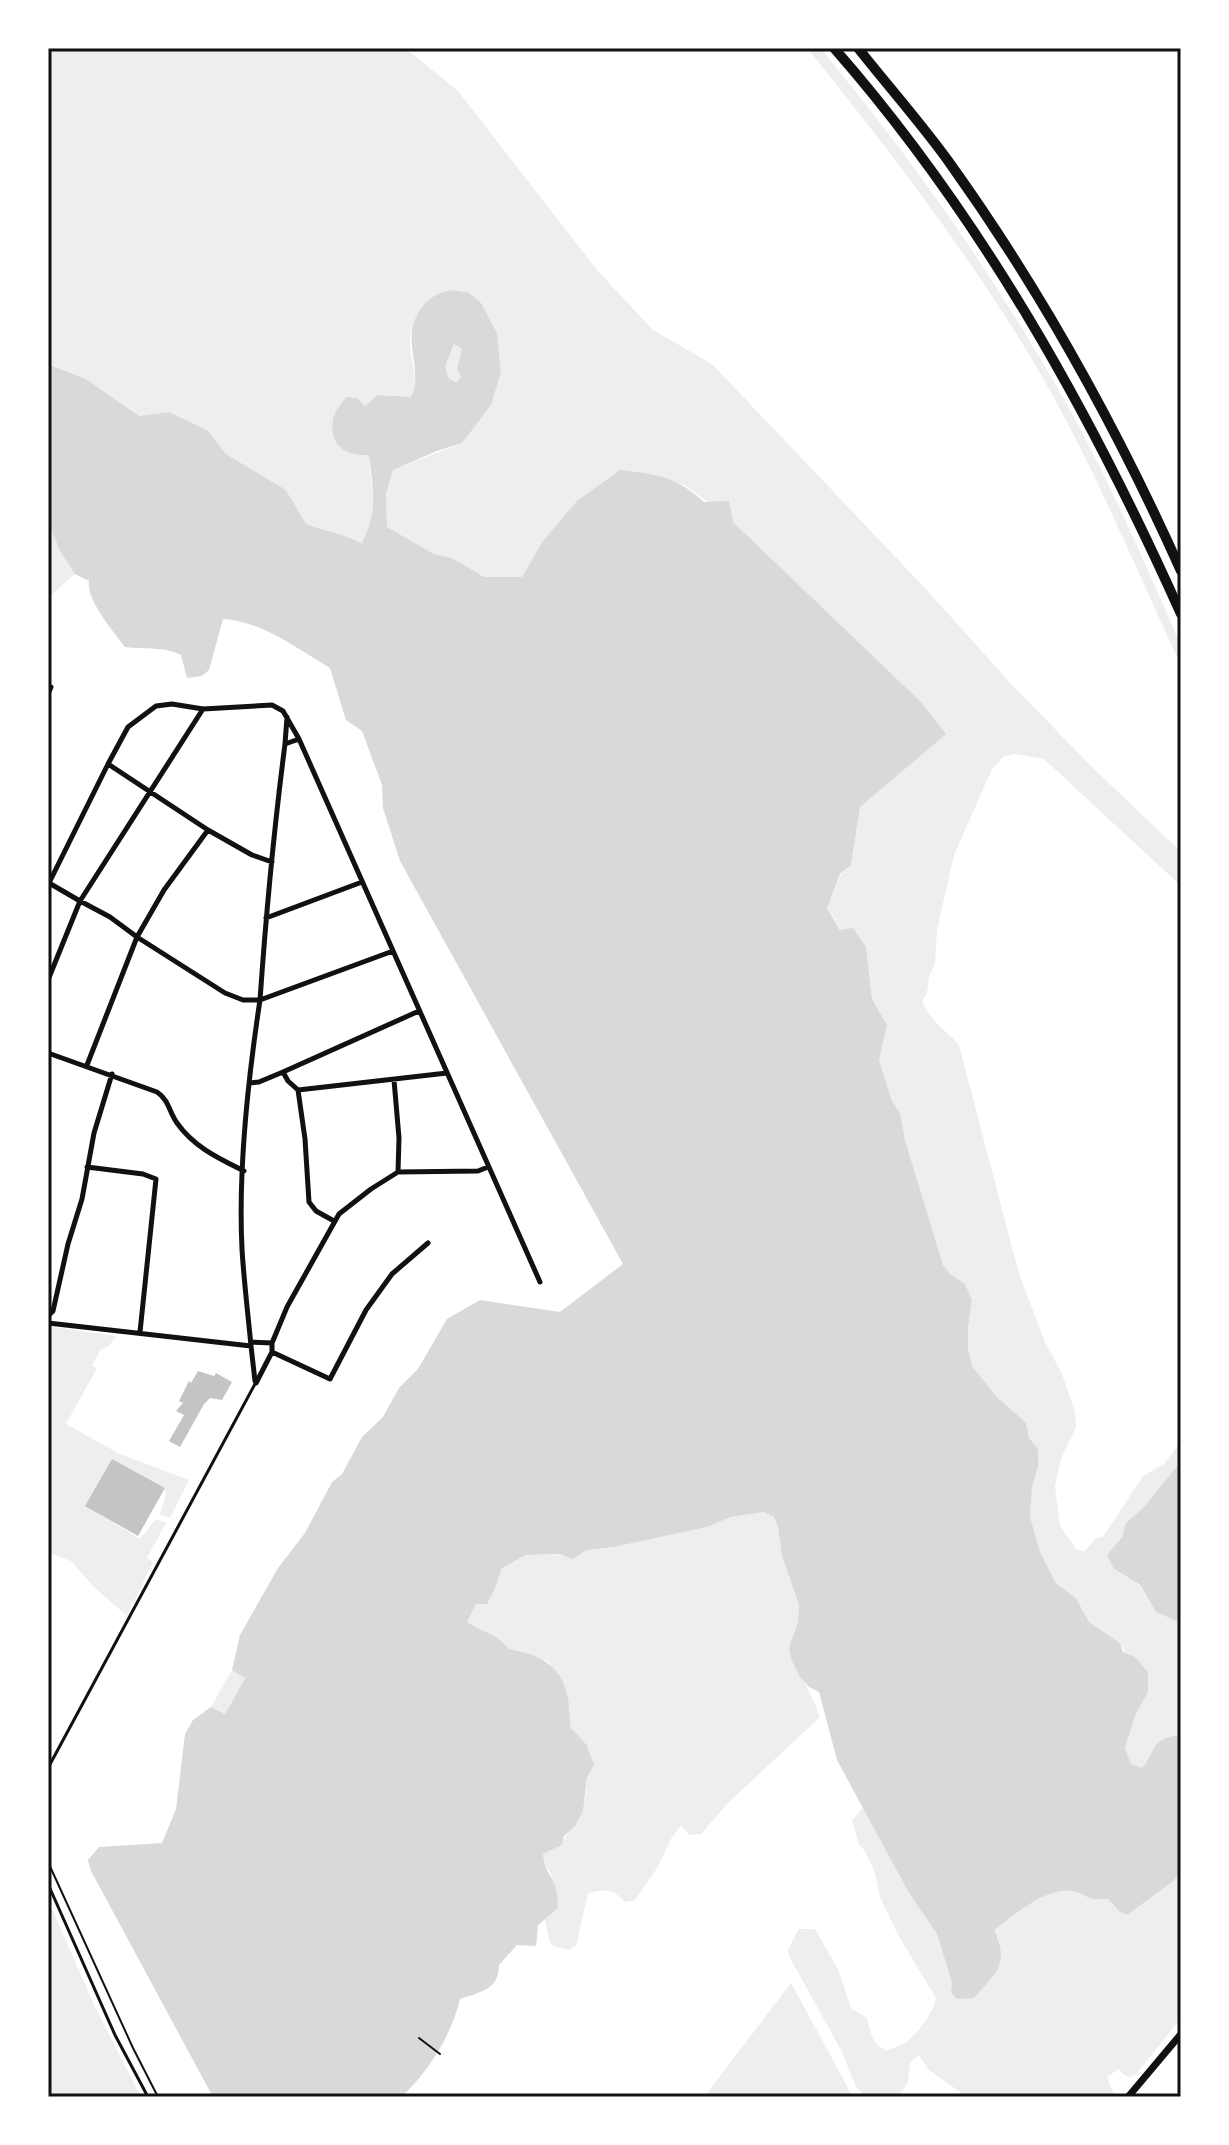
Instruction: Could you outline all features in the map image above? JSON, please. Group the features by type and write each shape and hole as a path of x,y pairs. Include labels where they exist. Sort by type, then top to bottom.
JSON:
{"highway":[{"path":"834,48 938,178 1015,293 1115,471 1181,614"},
{"path":"858,48 949,162 1031,285 1131,465 1181,571"}],"main road":[{"path":"1128,2097 1181,2034"}],"street":[{"path":"393,951 260,1000 243,1000 225,993 110,917 49,884 128,727 156,706 172,704 203,709 266,704 278,707 287,716 299,739 540,1282"},
{"path":"48,980 80,901 203,709"},
{"path":"256,1383 242,1247 244,1171 287,716"},
{"path":"285,744 299,739"},
{"path":"108,764 208,830 252,855 272,862"},
{"path":"87,1065 147,917 208,830"},
{"path":"266,918 362,882"},
{"path":"250,1083 283,1072 419,1011"},
{"path":"48,1053 112,1074 163,1096 178,1124 197,1145 244,1171"},
{"path":"283,1072 298,1090 447,1073"},
{"path":"60,1324 50,1314 82,1199 94,1133 112,1074"},
{"path":"394,1080 399,1138 398,1172"},
{"path":"298,1090 309,1202 316,1211 334,1221"},
{"path":"87,1167 143,1174 156,1179 140,1332"},
{"path":"256,1383 272,1352 272,1343 287,1307 334,1221 371,1189 398,1172 478,1171 488,1167"},
{"path":"272,1352 330,1379 366,1310 392,1274 428,1243"},
{"path":"48,1323 251,1344 272,1343"}],"lane":[{"path":"48,1768 256,1383"},
{"path":"48,1884 115,2035 148,2097"}],"path":[{"path":"48,1862 158,2097"},
{"path":"419,2038 440,2054"}],"shaded area":[{"path":"48,48 405,48 458,91 597,270 653,330 712,364 925,588 1013,686 1181,852 1181,886 1044,759 1014,754 1003,757 992,769 954,855 937,930 935,964 922,1001 933,1019 959,1045 1019,1274 1075,1412 1076,1427 1061,1459 1055,1486 1060,1526 1077,1550 1085,1551 1096,1538 1103,1537 1143,1476 1164,1464 1181,1441 1181,1461 1145,1506 1126,1523 1122,1537 1107,1555 1115,1570 1139,1585 1156,1612 1181,1623 1181,1734 1158,1743 1142,1769 1131,1764 1125,1748 1135,1716 1148,1692 1120,1643 1089,1622 1076,1598 1056,1583 1040,1552 1030,1517 1038,1449 1029,1438 1026,1423 996,1396 972,1366 968,1327 972,1300 965,1285 943,1265 905,1140 900,1113 892,1101 879,1060 887,1025 872,999 866,947 841,930 827,907 841,874 851,865 860,807 945,733 920,701 733,522 685,485 652,474 544,541 523,577 484,577 452,558 434,554 387,527 386,494 393,470 462,443 501,372 422,306 410,336 415,376 411,397 378,395 369,449 373,501 371,520 363,543 306,524 286,490 226,454 206,430 169,412 139,416 86,379 48,363"},
{"path":"807,48 820,48 888,133 951,220 1039,356 1082,432 1126,523 1181,645 1181,666 1088,464 1025,348 921,195"},
{"path":"452,290 469,293 481,303 497,333 501,372 491,405 462,443 393,470 386,494 387,527 434,554 452,558 484,577 522,577 543,541 577,501 620,470 665,478 694,493 704,502 729,501 733,522 920,701 946,734 860,807 851,865 840,874 827,908 840,930 853,928 866,947 872,999 887,1025 879,1060 892,1101 900,1113 905,1140 943,1265 965,1284 972,1300 968,1348 972,1366 996,1396 1026,1423 1029,1438 1038,1449 1030,1517 1040,1552 1056,1583 1076,1598 1089,1622 1120,1643 1123,1652 1135,1657 1148,1672 1148,1692 1135,1716 1125,1748 1131,1764 1142,1768 1158,1743 1181,1734 1181,1873 1127,1915 1108,1899 1091,1898 1072,1891 1052,1893 1030,1904 994,1930 1001,1960 994,1974 974,1998 957,1999 951,1992 952,1983 937,1934 909,1893 837,1760 819,1692 800,1677 791,1659 789,1647 798,1622 799,1605 782,1556 774,1517 764,1512 731,1517 707,1527 588,1550 572,1559 560,1554 526,1555 502,1568 487,1604 476,1604 467,1622 494,1636 509,1649 525,1652 549,1664 558,1673 568,1696 570,1727 586,1744 594,1765 587,1777 583,1811 575,1826 564,1836 562,1845 543,1854 558,1899 557,1909 538,1925 536,1946 517,1945 499,1965 492,1985 460,1999 438,2052 401,2097 213,2097 91,1871 88,1860 99,1847 162,1843 176,1809 185,1734 193,1720 211,1707 225,1714 245,1678 232,1670 240,1635 278,1568 305,1533 332,1482 342,1474 362,1437 383,1417 399,1388 418,1369 447,1319 480,1300 560,1312 623,1264 400,861 383,808 382,785 362,731 346,720 330,668 265,630 223,619 209,670 202,676 187,678 181,655 175,652 125,647 96,606 89,581 75,574 60,551 48,522 48,364 86,379 139,416 169,412 207,430 226,454 286,490 306,524 362,543 372,510 369,455 353,454 337,443 332,429 336,411 346,397 357,398 365,406 378,395 411,397 415,377 413,325 427,301","holes":["454,344 462,349 457,368 461,377 456,382 449,379 445,367"]},
{"path":"454,344 462,349 457,368 461,377 456,382 449,379 445,367"},
{"path":"48,522 60,551 75,574 48,598"},
{"path":"48,1326 116,1336 109,1346 101,1349 92,1366 97,1368 66,1424 120,1454 189,1480 170,1518 160,1514 165,1488 112,1459 86,1506 140,1539 156,1519 166,1523 147,1558 153,1562 127,1616 94,1587 71,1561 48,1552"},
{"path":"1181,1461 1181,1623 1156,1612 1140,1585 1114,1569 1107,1555 1122,1537 1126,1523 1145,1506"},
{"path":"764,1512 774,1517 778,1527 782,1556 799,1605 798,1622 789,1647 820,1717 727,1804 701,1834 690,1835 681,1826 635,1900 625,1902 608,1891 588,1893 576,1946 569,1950 553,1946 545,1919 557,1909 551,1873 543,1863 543,1854 562,1845 581,1814 586,1788 586,1744 570,1727 570,1709 549,1662 523,1651 509,1649 494,1636 467,1622 476,1604 487,1604 502,1568 526,1555 583,1554 588,1550 707,1527 731,1517"},
{"path":"232,1670 245,1677 225,1714 211,1707"},
{"path":"863,1807 909,1893 937,1934 952,1983 998,1939 993,1930 1041,1898 1052,1893 1072,1891 1095,1899 1108,1899 1127,1915 1181,1873 1181,2018 1137,2073 1130,2077 1119,2069 1107,2077 1112,2097 967,2097 929,2070 919,2055 910,2062 908,2082 898,2097 865,2097 856,2087 841,2050 790,1958 788,1949 799,1929 815,1929 838,1969 851,2008 867,2018 874,2041 886,2051 903,2044 915,2034 936,1998 898,1935 880,1897 875,1873 859,1845 852,1821"},
{"path":"48,1900 95,2007 141,2097 48,2097"},
{"path":"791,1983 853,2097 704,2097"}],"building":[{"path":"198,1371 214,1376 216,1373 232,1382 222,1400 210,1398 204,1404 180,1447 169,1441 184,1415 176,1411 183,1403 179,1401 189,1381 191,1383"},
{"path":"112,1459 165,1488 138,1536 85,1506"}]}
